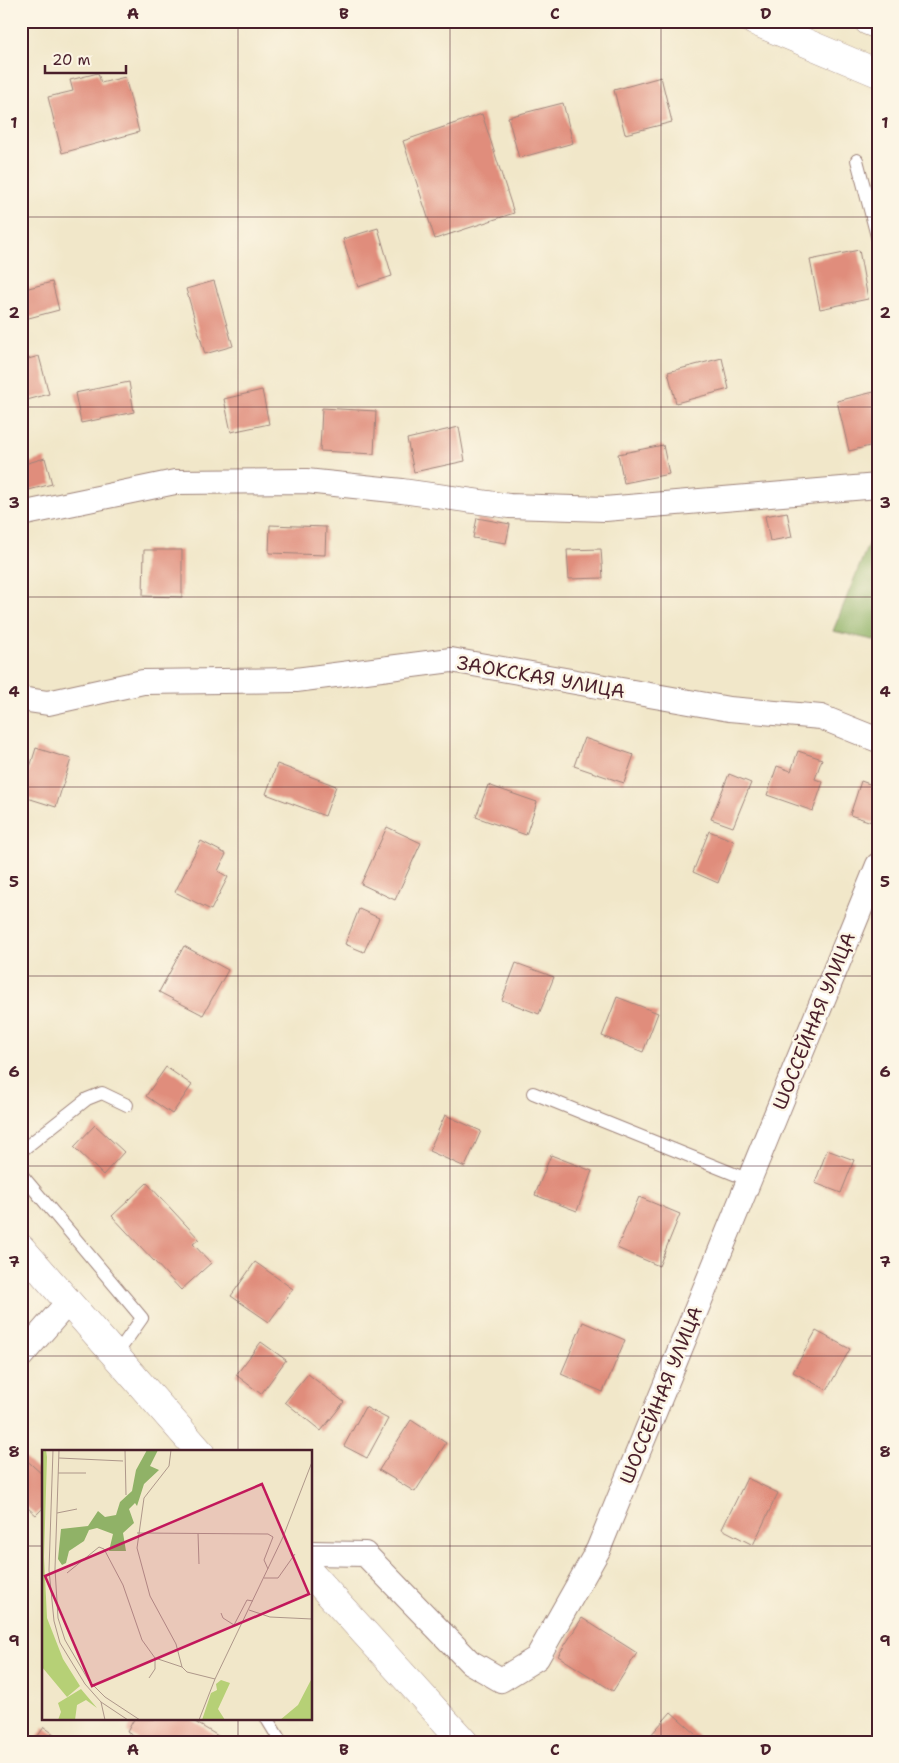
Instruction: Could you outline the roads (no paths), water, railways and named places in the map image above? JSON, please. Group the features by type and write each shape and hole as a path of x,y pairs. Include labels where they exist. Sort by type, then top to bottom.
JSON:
{"main road":[{"path":"754,21 878,73"},
{"path":"868,21 878,25"},
{"path":"21,1248 198,1450"},
{"path":"312,1575 464,1742"}],"street":[{"path":"21,514 175,482 306,481 402,491 509,506 605,508 878,486"},
{"name":"ЗАОКСКАЯ УЛИЦА","path":"21,699 48,703 143,682 296,680 451,660 729,709 821,717 878,740"},
{"name":"ШОССЕЙНАЯ УЛИЦА","path":"312,1553 365,1554 470,1662 500,1680 538,1658 598,1550 878,865"},
{"path":"21,1356 69,1301"}],"lane":[{"path":"857,160 878,240"},
{"path":"21,1150 88,1099 102,1093 127,1105"},
{"path":"533,1093 749,1180"},
{"path":"21,1174 142,1318 116,1355"},
{"path":"268,1720 281,1742"}]}
